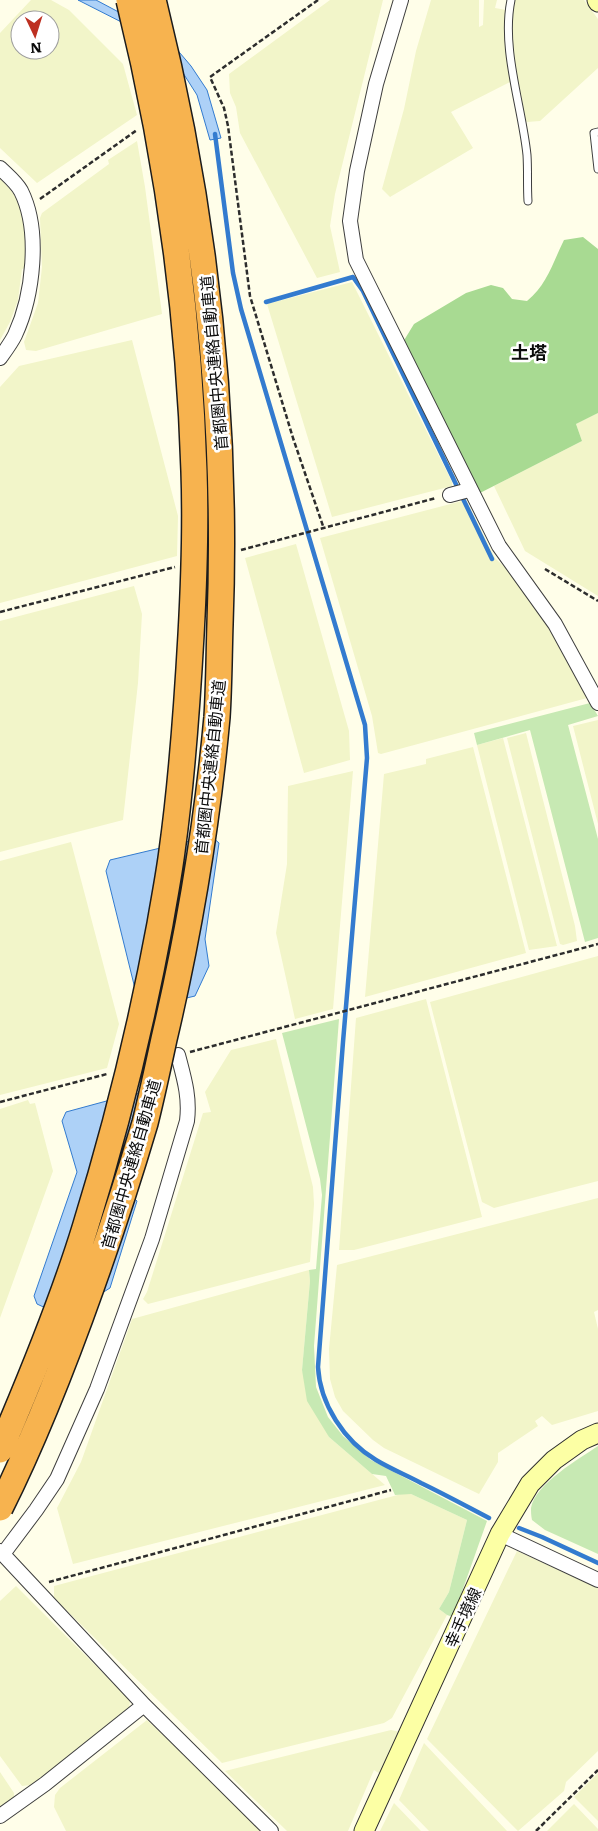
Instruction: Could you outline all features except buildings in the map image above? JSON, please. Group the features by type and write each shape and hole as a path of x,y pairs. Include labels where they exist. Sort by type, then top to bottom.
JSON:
{"highway":[{"name":"首都圏中央連絡自動車道","path":"0,1450 35,1369 84,1231 118,1113 150,980 170,863 187,714 194,585 194,474 189,369 179,266 165,173 146,70 129,0"},
{"name":"首都圏中央連絡自動車道","path":"0,1508 18,1471 69,1350 109,1238 146,1120 177,984 200,858 217,715 222,586 222,474 215,368 204,263 190,169 154,0"}],"main road":[{"name":"幸手境線","path":"364,1831 500,1534 530,1484 554,1460 582,1440 598,1433"}],"street":[{"path":"401,0 376,84 357,171 350,221 356,260 468,490 499,546 555,624 598,703"},
{"path":"0,168 20,188 28,208 32,249 31,280 26,305 14,336 0,358"},
{"path":"450,495 468,490"},
{"path":"178,1055 188,1096 187,1121 152,1239 97,1389 57,1479 2,1552 144,1705 271,1831"},
{"path":"500,1534 598,1580"},
{"path":"0,1816 45,1784 144,1705"}],"lane":[{"path":"511,0 509,9 509,39 527,156 528,201"},
{"path":"598,132 594,133 598,169"}],"path":[{"path":"318,0 210,77 224,108 228,126 250,296 324,529"},
{"path":"28,208 138,129"},
{"path":"237,551 450,495"},
{"path":"0,612 180,566"},
{"path":"545,569 598,600"},
{"path":"335,1014 598,944"},
{"path":"33,1586 391,1490"},
{"path":"536,1831 598,1770"}],"green space":[{"path":"31,0 51,0 69,10 123,64 137,115 37,183 0,148 0,33 10,22 10,60 60,60 60,10 22,10"},
{"path":"330,0 383,0 335,194 330,226 340,272 317,278 240,133 236,107 230,93 229,74"},
{"path":"431,0 479,0 479,27 483,25 484,0 497,0 495,8 506,10 506,51 510,82 451,112 473,148 390,197 382,189 404,109 416,51"},
{"path":"514,0 584,0 598,19 598,68 540,121 527,122 524,118 513,53"},
{"path":"137,141 162,314 36,351 26,350 24,342 38,303 42,267 40,218 42,213 109,164 108,160"},
{"path":"0,178 21,205 25,230 26,261 25,268 22,269 18,300 10,322 0,340"},
{"path":"583,237 598,249 598,413 576,424 582,441 476,495 403,342 414,324 466,293 491,285 503,288 512,299 527,301 545,280 564,240"},
{"path":"352,282 452,482 452,486 332,517 267,304"},
{"path":"132,340 178,516 177,556 0,603 0,387 19,366"},
{"path":"598,413 598,596 525,551 494,486 582,441 576,424"},
{"path":"462,501 470,508 495,558 514,576 538,609 587,698 381,754 378,753 372,716 320,538"},
{"path":"296,544 349,731 350,760 304,773 245,558"},
{"path":"134,586 142,614 138,683 123,820 0,852 0,621"},
{"path":"590,703 598,716 568,725 598,839 598,938 585,942 530,730 477,745 474,733"},
{"path":"598,720 598,824 573,726"},
{"path":"526,733 575,926 577,941 563,945 560,944 507,738"},
{"path":"503,738 557,946 529,950 477,745"},
{"path":"473,747 526,953 365,997 384,774 426,764 426,759"},
{"path":"353,771 333,1009 295,1019 276,933 287,864 288,786"},
{"path":"71,842 119,1024 107,1068 0,1095 0,861"},
{"path":"598,956 598,1181 494,1208 482,1202 430,1002"},
{"path":"426,999 482,1217 354,1250 339,1250 356,1018"},
{"path":"339,1019 314,1346 316,1387 328,1417 343,1436 371,1460 487,1521 453,1617 439,1609 449,1592 467,1520 411,1494 395,1495 386,1476 372,1474 329,1437 307,1401 302,1370 310,1281 309,1270 316,1269 322,1195 320,1179 282,1033"},
{"path":"276,1039 313,1187 314,1204 310,1262 148,1304 143,1299 147,1292 203,1113 211,1112 205,1092 231,1050"},
{"path":"28,1100 30,1104 35,1103 53,1171 0,1318 0,1109"},
{"path":"598,1198 598,1310 594,1312 598,1329 598,1411 552,1425 542,1416 535,1421 538,1426 498,1453 498,1462 479,1494 384,1448 343,1411 335,1397 330,1379 329,1349 337,1265"},
{"path":"309,1270 310,1281 302,1370 329,1437 385,1485 73,1564 57,1508 81,1462 132,1319"},
{"path":"598,1446 598,1554 545,1530 532,1520 531,1508 540,1490 549,1481"},
{"path":"405,1493 467,1520 449,1592 439,1609 447,1615 392,1718 384,1723 222,1763 54,1598 54,1586"},
{"path":"517,1551 598,1588 598,1751 566,1782 564,1791 518,1831 427,1739"},
{"path":"16,1586 130,1700 129,1710 31,1785 22,1786 0,1756 0,1601"},
{"path":"147,1720 262,1831 66,1831 54,1807 55,1795 60,1788"},
{"path":"391,1730 401,1732 383,1776 374,1770 348,1831 287,1831 225,1771"},
{"path":"424,1743 507,1831 429,1831 399,1800"},
{"path":"0,1772 14,1793 14,1798 0,1808"},
{"path":"598,1773 598,1821 574,1797"},
{"path":"394,1803 421,1831 380,1831"},
{"path":"574,1804 598,1831 547,1831"}],"water":[{"path":"78,0 96,0 145,26 174,46 191,66 207,90 221,138 210,140 197,95 171,54 147,35"},
{"path":"211,836 219,843 205,939 209,966 195,996 140,1009 106,871 110,860"},
{"path":"136,1093 145,1097 129,1193 137,1201 110,1288 102,1293 50,1310 37,1304 34,1296 77,1172 62,1121 66,1112"}],"waterway":[{"path":"215,134 233,273 241,309 365,725 367,758 318,1367 320,1381 323,1394 336,1420 344,1432 364,1452 387,1466 489,1518"},
{"path":"266,302 353,277 363,291 492,559"},
{"path":"519,1528 598,1563"}],"district":[{"name":"土塔","path":"529,351"}]}
